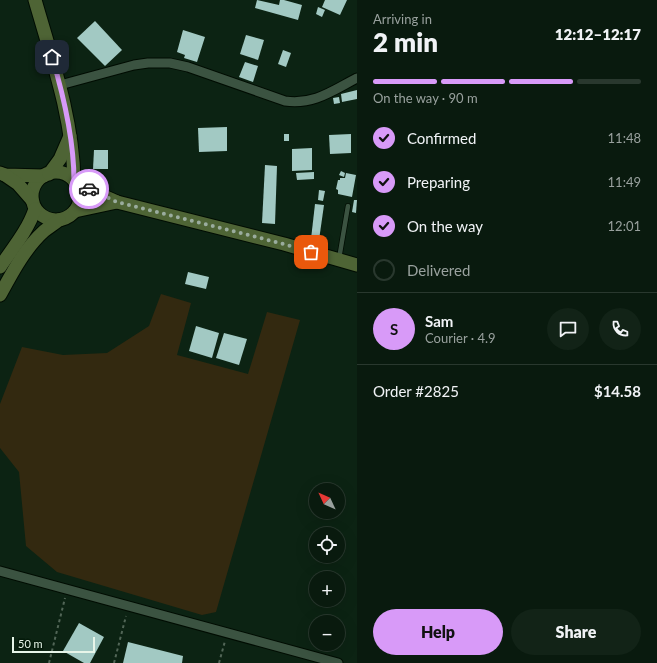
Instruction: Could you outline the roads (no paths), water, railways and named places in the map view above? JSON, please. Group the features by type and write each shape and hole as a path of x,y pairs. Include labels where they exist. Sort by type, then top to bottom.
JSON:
{"street":[{"path":"0,295 12,273 31,245 44,231 59,220 68,217 75,211 80,203 80,193 76,183 70,136 60,85 34,0"},
{"path":"60,85 134,65 148,63 170,64 188,67 285,100 297,102 319,98 357,78"},
{"path":"47,175 60,158 70,136"},
{"path":"0,267 31,220 34,204 33,190 37,182 53,172 62,173 71,177 76,183 117,202 284,244 357,265"},
{"path":"2,174 47,175"},
{"path":"2,174 18,184 34,204 41,216 50,220 59,220"},
{"path":"75,211 117,202"},
{"path":"0,571 338,663"}],"lane":[{"path":"339,260 348,206"}]}
